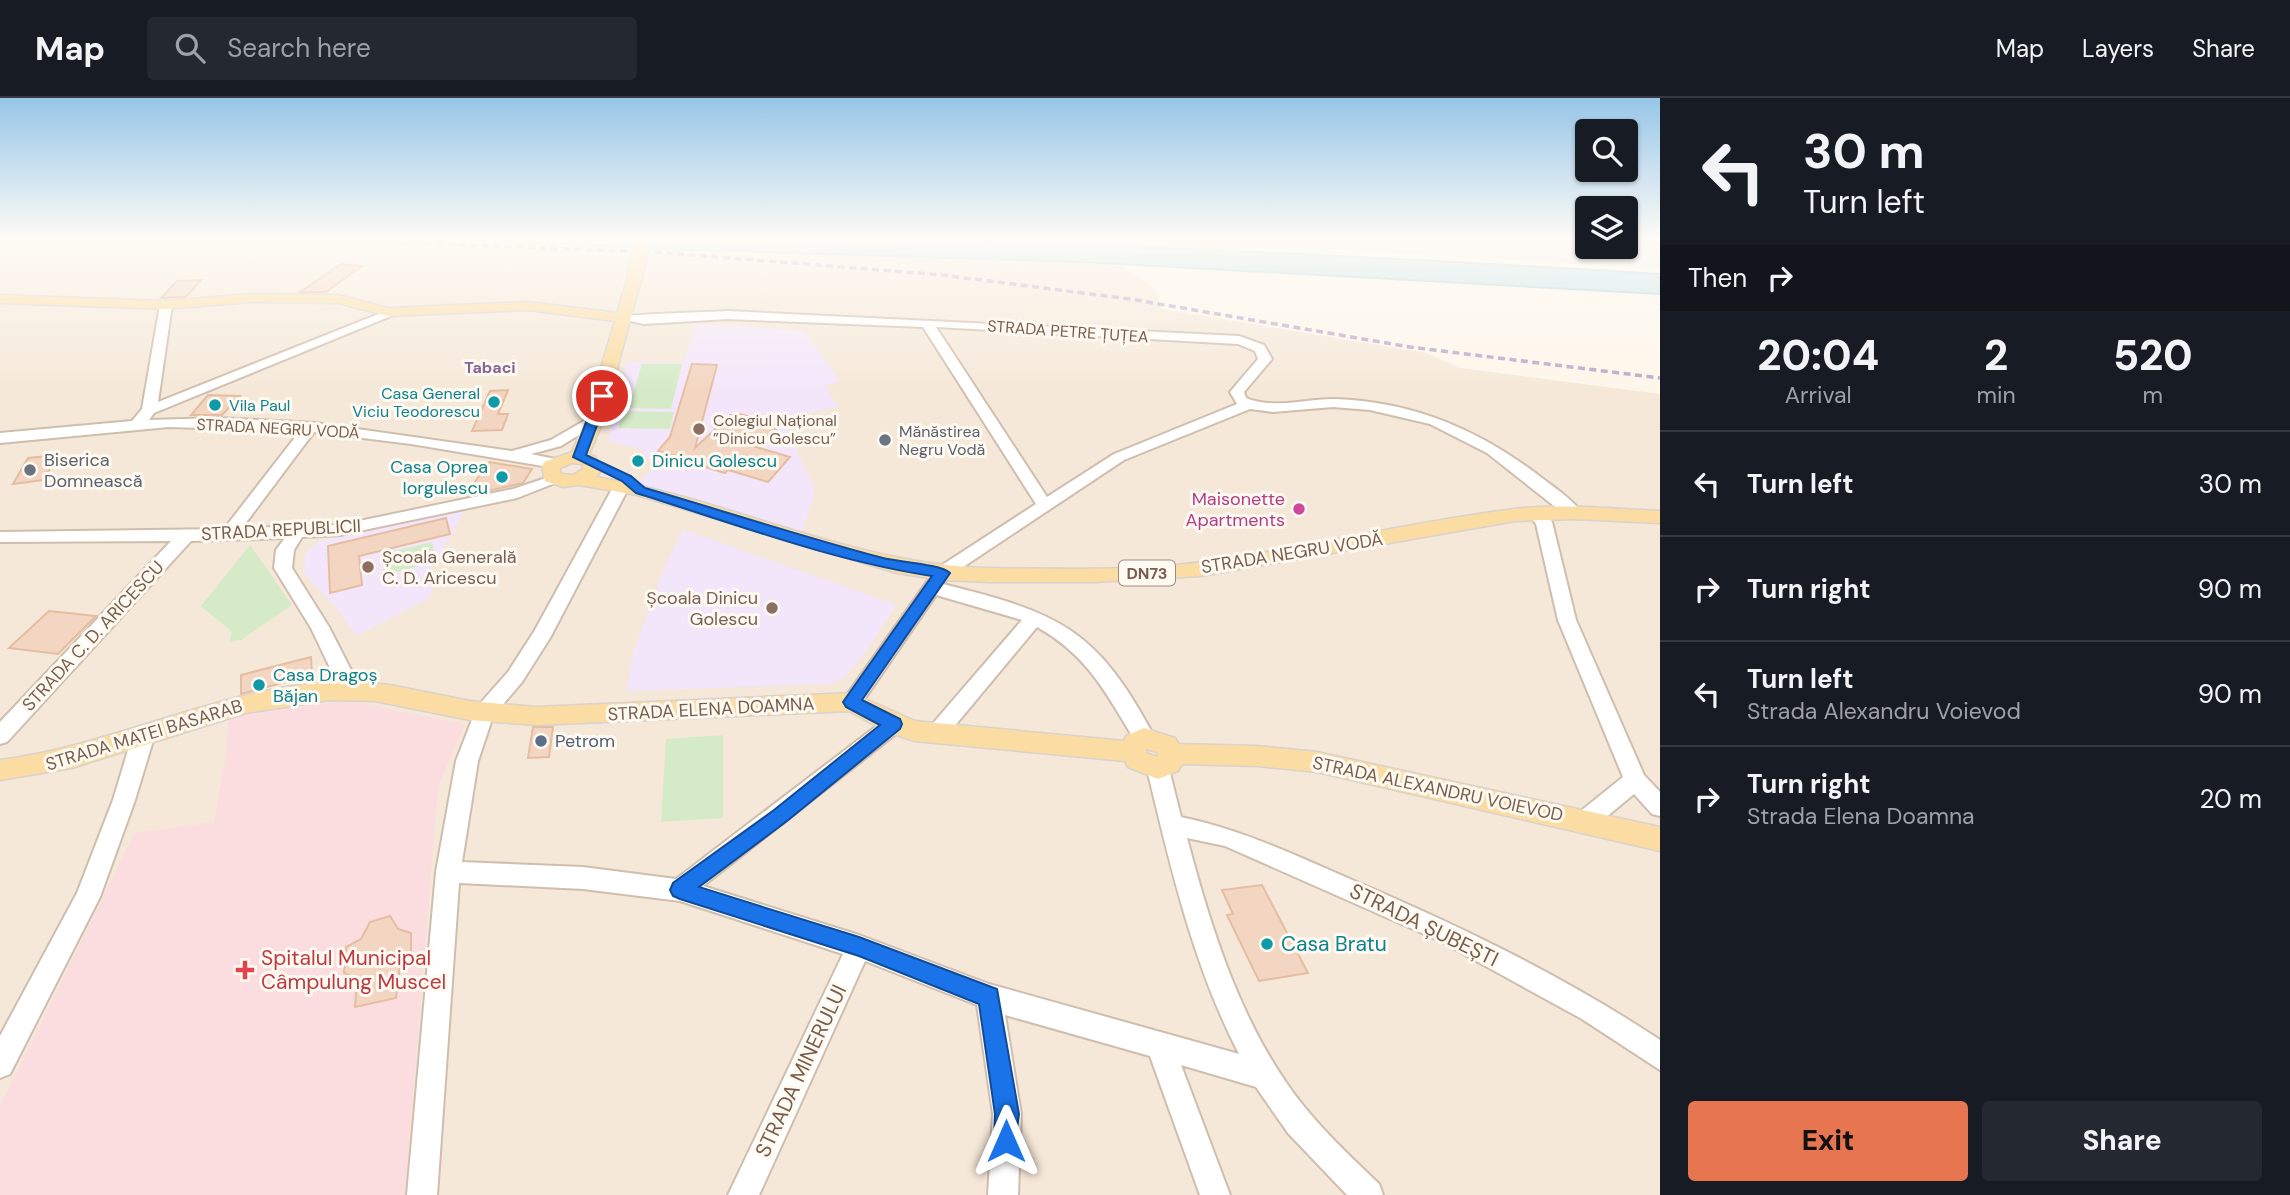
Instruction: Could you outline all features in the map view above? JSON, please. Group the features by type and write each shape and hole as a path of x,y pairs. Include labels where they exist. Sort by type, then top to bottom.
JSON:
{"main road":[{"path":"580,480 593,470 586,460 594,421 632,289"},
{"path":"0,299 166,306 252,298 338,299 395,312 528,306 624,318"},
{"name":"STRADA NEGRU VODĂ","path":"586,460 627,478 630,490"},
{"name":"DN73","path":"555,471 586,460"},
{"name":"DN73","path":"555,471 580,480"},
{"name":"STRADA NEGRU VODĂ","path":"580,480 630,490 897,566 936,580 1189,570 1536,514 1660,517"},
{"name":"STRADA MATEI BASARAB","path":"0,770 51,765 246,704 346,690 414,699"},
{"name":"STRADA ELENA DOAMNA","path":"414,699 484,713 577,717 852,702"},
{"path":"852,702 894,724 936,734 1166,745 1165,761"},
{"name":"STRADA ALEXANDRU VOIEVOD","path":"1165,761 1257,756 1317,762 1660,839"}],"street":[{"path":"149,410 166,306"},
{"path":"136,425 149,410 395,312"},
{"name":"STRADA PETRE ȚUȚEA","path":"624,318 644,320 740,315 1239,340 1260,348 1265,359 1237,392 1243,403"},
{"path":"927,323 1045,506"},
{"path":"852,702 936,580 1119,457 1243,403 1277,407 1354,404 1420,415 1449,424 1492,448 1574,513"},
{"path":"509,455 556,443 594,421"},
{"name":"STRADA NEGRU VODĂ","path":"0,438 136,425 203,423 309,429 400,437 509,455 555,471"},
{"path":"229,534 309,429"},
{"name":"STRADA REPUBLICII","path":"0,537 296,533 374,524 517,493 555,471"},
{"path":"422,1195 448,872 467,761 484,713 515,677 630,490"},
{"path":"1536,514 1544,522 1567,620 1635,780 1660,807"},
{"path":"296,533 285,550 283,568 320,626 342,672 346,690"},
{"name":"STRADA C. D. ARICESCU","path":"0,736 186,536"},
{"path":"936,580 1035,617 1077,642 1099,665 1139,745"},
{"path":"936,734 1035,617"},
{"path":"680,890 780,816 894,724"},
{"path":"0,1064 88,897 124,800 144,734"},
{"path":"1165,761 1173,825 1199,920 1232,1005 1264,1075 1309,1135 1367,1195"},
{"path":"1585,821 1635,780"},
{"name":"STRADA ȘUBEȘTI","path":"1173,825 1228,837 1449,933 1591,1010 1660,1056"},
{"path":"448,872 583,878 680,890 859,947 989,997 1264,1075"},
{"name":"STRADA MINERULUI","path":"743,1195 859,947"},
{"path":"989,997 1007,1114 1003,1195"},
{"path":"1160,1047 1215,1195"}],"shaded area":[{"path":"0,289 1155,289 1161,309 1426,353 1460,368 1660,394 1660,1195 0,1195"},
{"name":"Colegiul Național ”Dinicu Golescu”","path":"696,324 805,331 840,381 825,386 838,407 782,418 814,488 814,497 800,535 637,484 654,467 641,449 608,441 627,362 683,363"},
{"name":"Școala Generală C. D. Aricescu","path":"467,507 429,572 435,579 430,598 356,636 338,610 304,574 306,551 320,541"},
{"name":"Școala Dinicu Golescu","path":"683,529 896,605 866,652 844,678 829,684 626,691 633,654 664,568"},
{"name":"Spitalul Municipal Câmpulung Muscel","path":"349,701 465,724 438,787 405,1195 0,1195 0,1107 134,833 214,822 226,754 229,711"}],"green space":[{"path":"642,364 682,364 671,409 629,408"},
{"path":"624,411 674,412 670,429 618,428"},
{"path":"432,542 436,562 384,575 381,554"},
{"path":"250,545 292,605 241,640 230,641 232,632 201,606"},
{"path":"723,735 723,818 661,822 666,739"}],"water":[{"path":"1573,289 1660,289 1660,294"}],"building":[{"path":"169,289 193,289 186,297 161,298"},
{"path":"304,289 330,289 326,292 300,292"},
{"path":"692,364 717,365 695,448 730,415 740,414 780,425 756,447 790,457 768,482 728,470 725,473 658,451 670,437"},
{"name":"Casa General Viciu Teodorescu","path":"508,390 498,414 508,414 502,430 472,431 490,391"},
{"name":"Vila Paul","path":"208,395 240,396 222,415 191,415"},
{"name":"Biserica Domnească","path":"58,455 43,480 13,484 28,458"},
{"name":"Casa Oprea Iorgulescu","path":"489,462 532,469 523,483 465,496"},
{"name":"Școala Generală C. D. Aricescu","path":"446,518 450,534 359,556 362,585 330,593 328,546"},
{"path":"49,611 96,616 58,654 9,648"},
{"name":"Casa Dragoș Băjan","path":"311,657 312,675 241,694 241,675"},
{"name":"Petrom","path":"533,727 553,727 549,757 528,758"},
{"name":"Casa Bratu","path":"1262,885 1308,973 1259,981 1227,915 1233,914 1222,890"},
{"path":"390,916 398,929 411,933 411,951 401,958 396,998 355,1007 357,980 344,973 346,947 361,939 370,922"}],"railway":[{"path":"1053,289 1130,299 1410,347 1660,378"}],"place":[{"name":"Casa General Viciu Teodorescu","path":"494,402"},
{"name":"Vila Paul","path":"215,405"},
{"name":"Colegiul Național ”Dinicu Golescu”","path":"699,429"},
{"name":"Mănăstirea Negru Vodă","path":"885,440"},
{"name":"Dinicu Golescu","path":"638,461"},
{"name":"Biserica Domnească","path":"30,470"},
{"name":"Casa Oprea Iorgulescu","path":"502,477"},
{"name":"Maisonette Apartments","path":"1299,509"},
{"name":"Școala Generală C. D. Aricescu","path":"368,567"},
{"name":"Școala Dinicu Golescu","path":"772,608"},
{"name":"Casa Dragoș Băjan","path":"259,685"},
{"name":"Petrom","path":"541,741"},
{"name":"Casa Bratu","path":"1267,944"},
{"name":"Spitalul Municipal Câmpulung Muscel","path":"245,970"}],"district":[{"name":"Tabaci","path":"490,367"}],"route":[{"path":"602,396 587,442 579,457 627,478 640,490 846,553 897,566 942,573 852,702 894,724 780,816 680,890 859,947 989,997 1007,1114 1006,1141"}]}
